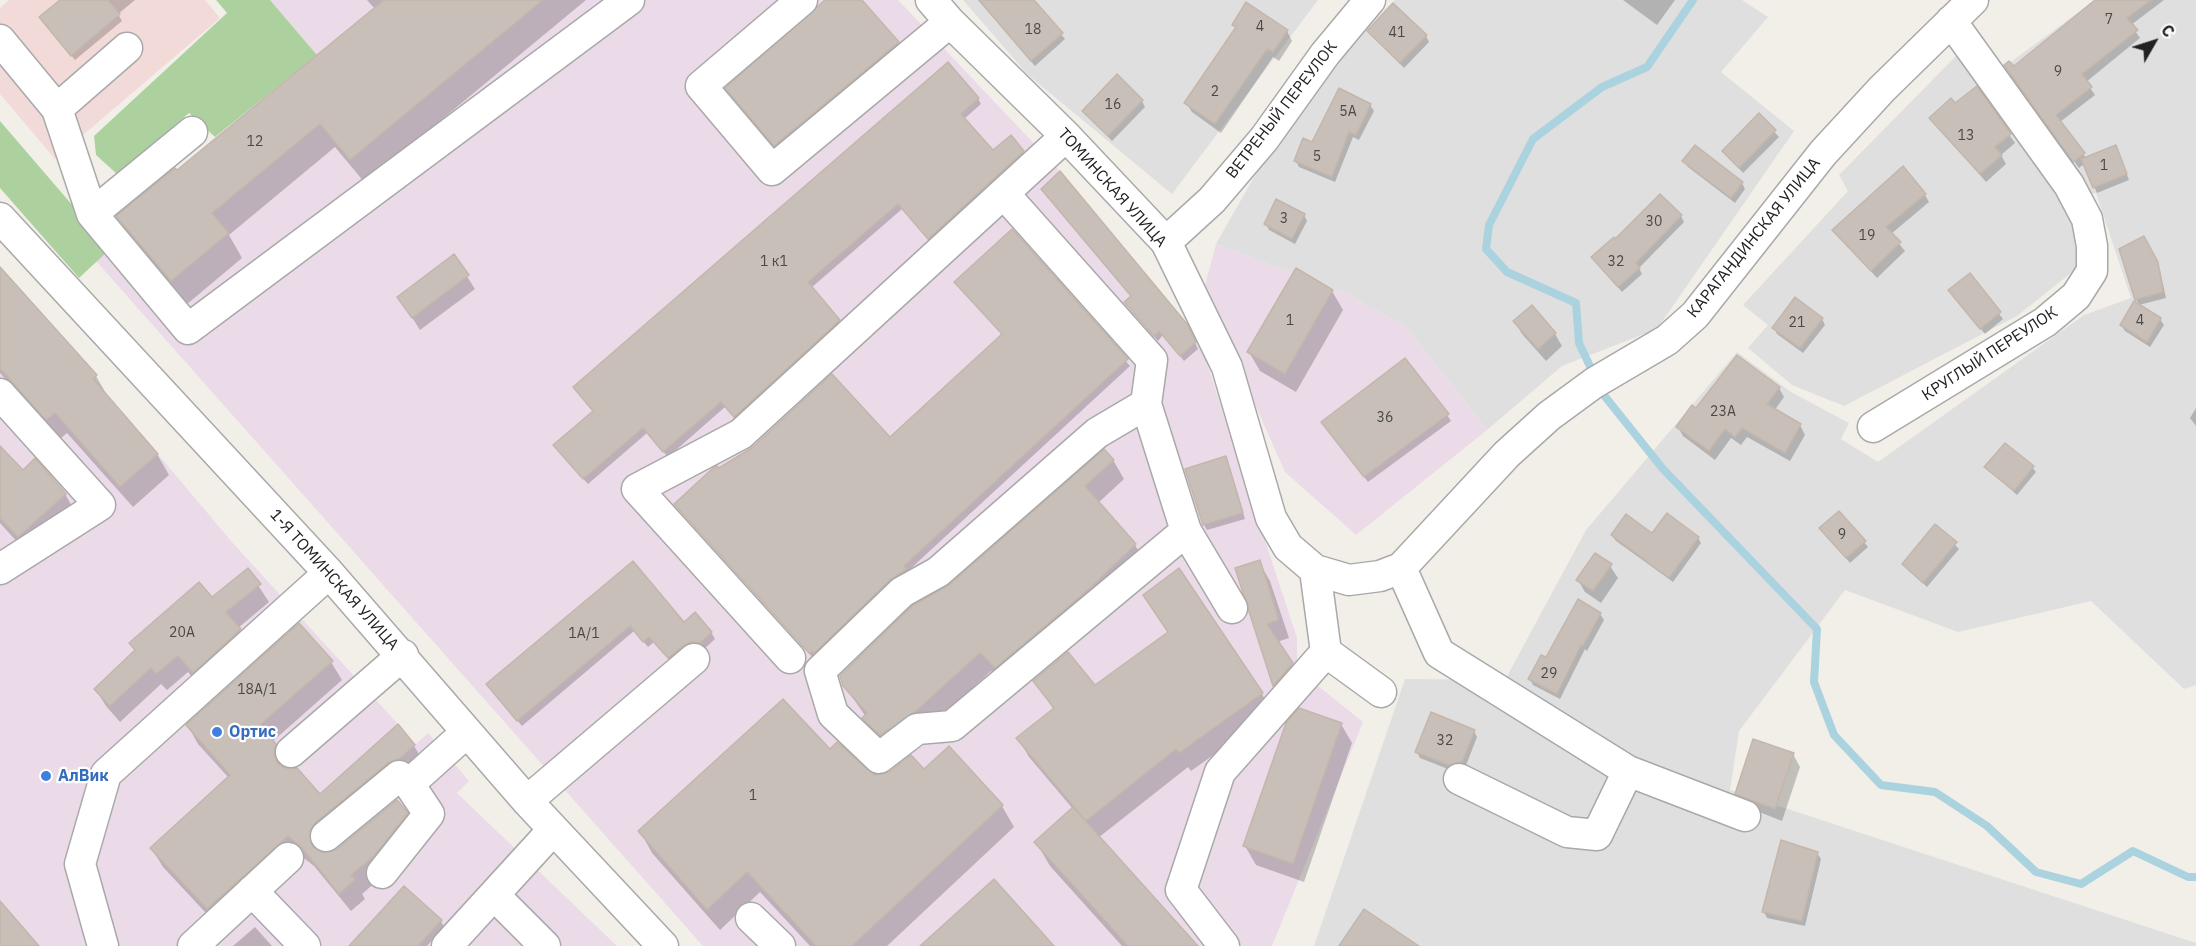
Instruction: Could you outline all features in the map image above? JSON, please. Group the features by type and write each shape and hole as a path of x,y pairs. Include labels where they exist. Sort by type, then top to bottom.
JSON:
{"street":[{"path":"0,40 57,109 92,214 188,329 629,0"},
{"path":"802,0 701,86 772,170 950,22"},
{"name":"ТОМИНСКАЯ УЛИЦА","path":"931,0 950,22 1066,136 1166,242 1227,367 1271,518 1288,547 1315,570"},
{"name":"ВЕТРЕНЫЙ ПЕРЕУЛОК","path":"1166,242 1212,200 1264,139 1325,54 1370,0"},
{"name":"КАРАГАНДИНСКАЯ УЛИЦА","path":"1315,570 1349,580 1380,576 1401,568 1507,454 1549,416 1594,383 1667,340 1695,315 1823,153 1882,89 1973,0"},
{"name":"КРУГЛЫЙ ПЕРЕУЛОК","path":"1873,427 2045,322 2076,296 2091,271 2092,246 2087,219 2070,185 1951,21"},
{"path":"57,109 128,48"},
{"path":"92,214 192,132"},
{"path":"790,658 637,489 741,434 1005,195 1066,136"},
{"path":"1005,195 1152,360 1146,404 1186,531 1232,608"},
{"name":"1-Я ТОМИНСКАЯ УЛИЦА","path":"0,218 329,573 527,801 663,946"},
{"path":"0,394 100,504 0,569"},
{"path":"1146,404 1097,433 938,572 902,592 820,671 833,714 879,758 917,729 952,726 1186,531"},
{"path":"1401,568 1440,653 1628,771 1745,816"},
{"path":"1315,570 1326,652 1381,692"},
{"path":"103,946 80,864 106,774 329,573"},
{"path":"1224,946 1181,890 1220,772 1326,652"},
{"path":"291,752 403,656"},
{"path":"527,801 694,659"},
{"path":"409,784 467,732"},
{"path":"1460,779 1567,832 1597,835 1628,771"},
{"path":"326,836 399,776 409,784 429,814 382,873"},
{"path":"447,946 553,830"},
{"path":"193,946 288,858"},
{"path":"252,891 305,946"},
{"path":"494,895 545,946"},
{"path":"751,918 780,946"}],"shaded area":[{"path":"9,0 205,0 220,18 55,159 0,94 0,8"},
{"path":"270,0 898,0 1060,171 1199,339 1297,638 1297,669 1363,722 1272,946 703,946 96,261 106,217 171,164 177,170 317,55"},
{"path":"963,0 1318,0 1172,194 1028,75"},
{"path":"1395,0 1742,0 1768,17 1721,72 1794,131 1657,329 1562,366 1487,430 1405,326 1347,294 1216,244 1309,80"},
{"path":"2095,0 2196,0 2196,685 2184,689 2091,601 1958,632 1845,590 1739,731 1730,790 2196,943 2196,946 1314,946 1405,679 1505,680 1586,530 1737,352 1791,392 1849,423 1841,439 1878,462 2084,315 2131,298 2096,193 2088,195 1997,72"},
{"path":"1958,54 2063,188 2080,232 2081,265 2017,316 1844,406 1792,385 1748,348 1768,325 1743,305 1848,191 1839,175"},
{"path":"1216,244 1347,294 1405,326 1487,430 1356,535 1285,472 1204,289"},
{"path":"0,266 231,541 416,744 428,733 469,781 457,793 617,946 0,946"}],"green space":[{"path":"216,0 270,0 317,55 215,137 189,113 117,174 96,155 94,136 227,13"},
{"path":"0,121 110,249 79,278 0,188"}],"building":[{"path":"60,0 108,0 120,14 71,56 39,17"},
{"path":"384,0 543,0 350,160 320,124 212,213 229,233 171,281 116,216 175,168 177,170"},
{"path":"825,0 862,0 899,42 774,146 725,88"},
{"path":"979,0 1034,0 1063,33 1031,61"},
{"path":"2095,0 2151,0 2127,18 2138,30 2082,74 2092,87 2056,115 2085,153 2073,162 2004,65 2009,61 2014,66"},
{"path":"1246,2 1288,30 1273,52 1267,49 1215,124 1184,103 1236,27 1232,25"},
{"path":"1393,3 1427,35 1400,63 1367,31"},
{"path":"948,62 979,98 961,114 993,150 1011,135 1024,151 928,239 898,204 808,282 840,320 734,417 721,402 663,452 643,428 583,479 553,445 593,411 573,387"},
{"path":"1117,74 1143,100 1108,136 1082,111"},
{"path":"1977,86 2011,134 1995,147 2002,155 1980,174 1929,118 1951,98 1955,103"},
{"path":"1339,88 1371,104 1356,135 1349,132 1332,177 1294,161 1303,138 1312,142"},
{"path":"1759,113 1776,130 1739,168 1722,151"},
{"path":"1695,145 1743,182 1731,198 1682,161"},
{"path":"2116,145 2127,174 2093,188 2081,159"},
{"path":"1903,166 1926,194 1886,227 1901,242 1871,271 1832,230"},
{"path":"1060,171 1187,324 1196,342 1180,356 1159,331 1154,336 1124,302 1131,296 1041,189"},
{"path":"1660,194 1682,215 1636,263 1640,268 1618,287 1591,257 1614,237 1615,239"},
{"path":"1276,199 1305,214 1292,239 1264,224"},
{"path":"1012,229 1128,359 904,566 907,569 890,580 814,653 812,651 809,653 674,504 712,469 717,466 719,468 753,447 832,374 890,437 1002,334 954,282"},
{"path":"2144,236 2158,262 2163,292 2135,300 2119,249"},
{"path":"454,254 469,275 412,318 397,297"},
{"path":"0,267 97,375 93,379 158,454 120,487 55,413 46,420 0,368"},
{"path":"1296,268 1333,290 1285,374 1247,352"},
{"path":"1970,273 2001,312 1980,329 1948,290"},
{"path":"1795,297 1823,318 1800,348 1772,328"},
{"path":"2134,301 2161,318 2147,342 2120,325"},
{"path":"1532,305 1556,333 1538,349 1513,321"},
{"path":"1737,355 1780,387 1767,404 1801,424 1785,453 1742,428 1735,437 1725,429 1709,451 1676,427 1692,405 1696,408"},
{"path":"1405,358 1449,414 1364,477 1321,422"},
{"path":"2005,443 2034,466 2014,491 1984,467"},
{"path":"0,446 23,470 35,458 66,494 18,537 0,518"},
{"path":"1104,449 1114,460 1085,486 1136,544 1090,588 995,668 980,653 915,712 880,735 862,718 867,713 843,686 840,676 912,606 949,585"},
{"path":"1226,456 1243,513 1203,525 1185,469"},
{"path":"1839,511 1866,541 1846,558 1819,528"},
{"path":"1667,513 1699,537 1669,578 1611,535 1626,514 1652,533"},
{"path":"1935,524 1957,542 1923,583 1902,564"},
{"path":"1595,553 1612,564 1593,591 1576,580"},
{"path":"1260,560 1279,620 1267,624 1293,663 1273,686 1235,568"},
{"path":"633,561 684,622 695,612 712,632 700,643 691,642 668,658 649,637 643,642 630,626 517,721 486,684"},
{"path":"248,568 261,584 226,612 241,629 193,673 178,656 156,674 151,668 110,706 94,689 135,650 129,643 199,582 212,597"},
{"path":"1179,568 1263,693 1179,753 1176,749 1086,821 1016,738 1054,708 1033,681 1068,652 1095,685 1168,632 1143,595"},
{"path":"1578,599 1601,613 1583,646 1581,645 1557,694 1528,679 1541,655 1546,657"},
{"path":"299,623 333,661 260,725 276,744 274,755 278,764 286,768 297,768 320,794 398,724 415,745 399,759 388,763 315,823 310,831 312,846 321,852 336,850 397,800 408,813 374,856 351,875 355,880 339,894 301,847 288,836 207,909 150,848 230,775 186,725"},
{"path":"783,699 830,749 837,742 875,775 889,772 911,755 924,769 949,746 1003,805 852,946 816,946 747,872 707,910 638,831"},
{"path":"1299,708 1342,723 1293,864 1243,846 1286,723"},
{"path":"1431,712 1475,730 1462,762 1449,765 1415,752"},
{"path":"1753,739 1794,753 1775,809 1735,794"},
{"path":"1073,807 1198,946 1128,946 1034,842"},
{"path":"1781,840 1818,852 1802,921 1762,912"},
{"path":"994,879 1054,946 920,946"},
{"path":"404,886 442,920 418,946 349,946"},
{"path":"0,901 39,946 0,946"},
{"path":"1364,909 1419,946 1339,946"}],"waterway":[{"path":"1693,0 1647,67 1602,87 1533,139 1489,225 1486,249 1507,272 1576,303 1579,343 1603,394 1663,469 1817,629 1814,682 1834,735 1881,785 1935,792 1987,826 2036,872 2081,884 2133,851 2188,877 2196,877"}],"place":[{"name":"Ортис","path":"217,732"},
{"name":"АлВик","path":"46,776"}]}
